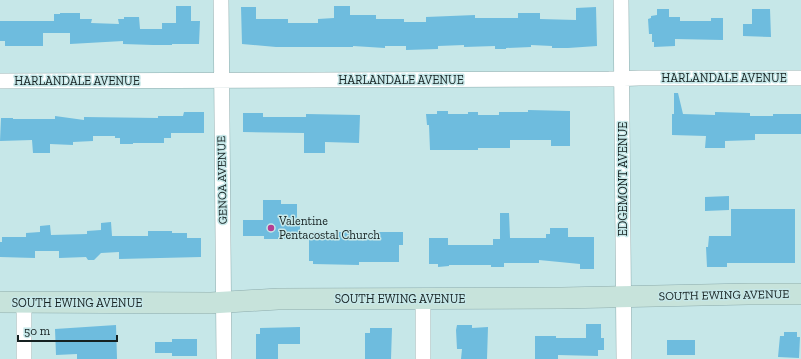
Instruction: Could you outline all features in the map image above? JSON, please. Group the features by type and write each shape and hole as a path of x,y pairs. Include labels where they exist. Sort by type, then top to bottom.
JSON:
{"street":[{"name":"GENOA AVENUE","path":"221,0 224,359"},
{"name":"EDGEMONT AVENUE","path":"621,0 624,359"},
{"name":"HARLANDALE AVENUE","path":"0,81 801,78"},
{"name":"SOUTH EWING AVENUE","path":"0,302 223,303 278,299 562,298 801,294"},
{"path":"423,299 423,359"},
{"path":"24,302 24,359"}],"building":[{"path":"176,6 191,6 191,21 200,21 199,44 123,44 123,41 70,44 70,33 43,33 43,46 5,46 5,41 0,41 0,21 54,21 54,14 60,13 80,13 80,19 92,19 91,23 119,24 118,19 124,19 124,17 139,17 140,29 162,29 162,23 176,23"},
{"path":"334,6 350,6 350,15 376,15 376,19 404,19 404,22 426,22 426,17 475,15 475,18 518,18 518,13 540,13 540,19 576,20 576,8 596,7 597,46 552,48 552,46 531,45 531,47 495,49 495,46 464,47 464,45 438,46 438,49 406,50 406,46 385,46 385,48 353,46 276,47 242,44 241,7 256,7 256,19 288,19 288,23 318,23 318,19 334,18"},
{"path":"657,9 669,9 669,17 680,17 680,21 711,21 711,18 723,18 723,40 675,39 675,46 654,47 654,42 652,42 652,34 649,34 648,19 651,18 651,16 657,15"},
{"path":"752,9 770,9 771,37 743,36 743,24 752,24"},
{"path":"674,93 678,93 683,114 715,115 715,112 750,113 750,116 773,116 773,114 801,114 801,134 755,134 755,140 725,141 725,148 705,148 706,136 672,135"},
{"path":"528,110 570,111 570,146 551,146 551,140 510,140 510,148 430,150 429,125 427,125 426,114 437,114 437,111 448,111 448,114 468,114 468,112 478,112 478,115 499,115 499,112 528,112"},
{"path":"184,112 204,112 204,133 171,133 171,138 164,138 164,143 133,144 120,144 120,138 115,138 115,136 93,136 93,141 73,142 73,145 50,144 50,153 33,153 32,140 0,141 1,118 55,119 55,116 84,120 84,117 158,118 158,116 183,116"},
{"path":"243,113 263,113 263,117 306,117 306,114 360,115 359,143 325,142 325,153 304,153 304,133 243,132"},
{"path":"729,196 729,210 705,211 705,197"},
{"name":"Valentine Pentacostal Church","path":"263,200 281,200 281,204 297,204 297,219 300,219 300,239 264,239 264,236 243,236 243,220 263,220"},
{"path":"731,209 795,209 795,263 727,263 727,267 707,267 706,247 708,247 709,236 731,236"},
{"path":"500,213 509,213 510,238 546,238 546,234 550,234 550,228 568,228 568,237 594,237 594,269 580,269 580,264 539,260 539,263 504,263 504,267 491,267 491,265 449,265 438,267 438,264 429,264 429,238 448,238 448,245 493,245 493,239 500,239"},
{"path":"111,222 112,236 148,236 148,231 172,231 172,233 187,233 187,238 201,238 201,257 119,259 119,252 101,253 94,260 88,260 86,257 59,258 59,251 35,251 35,258 0,257 0,242 2,242 2,237 26,237 26,233 40,232 40,226 50,225 51,235 87,234 87,231 101,230 101,223"},
{"path":"309,232 403,232 403,245 399,245 399,262 359,262 359,265 313,264 313,261 309,261"},
{"path":"586,324 601,324 601,338 604,338 604,350 598,350 598,356 558,355 558,359 535,359 535,336 586,338"},
{"path":"116,325 117,359 77,359 77,354 56,355 55,329"},
{"path":"457,325 472,325 472,328 488,327 487,359 461,359 462,349 457,349"},
{"path":"300,327 300,344 278,344 278,359 256,359 256,334 260,334 260,328"},
{"path":"370,328 392,328 391,359 365,359 365,333 370,333"},
{"path":"784,332 797,332 797,337 800,337 799,358 778,357 780,336 784,336"},
{"path":"172,339 197,339 197,356 172,356 172,353 155,353 155,342 172,342"},
{"path":"667,340 695,340 695,355 667,355"}],"place":[{"name":"Valentine Pentacostal Church","path":"271,228"}]}
